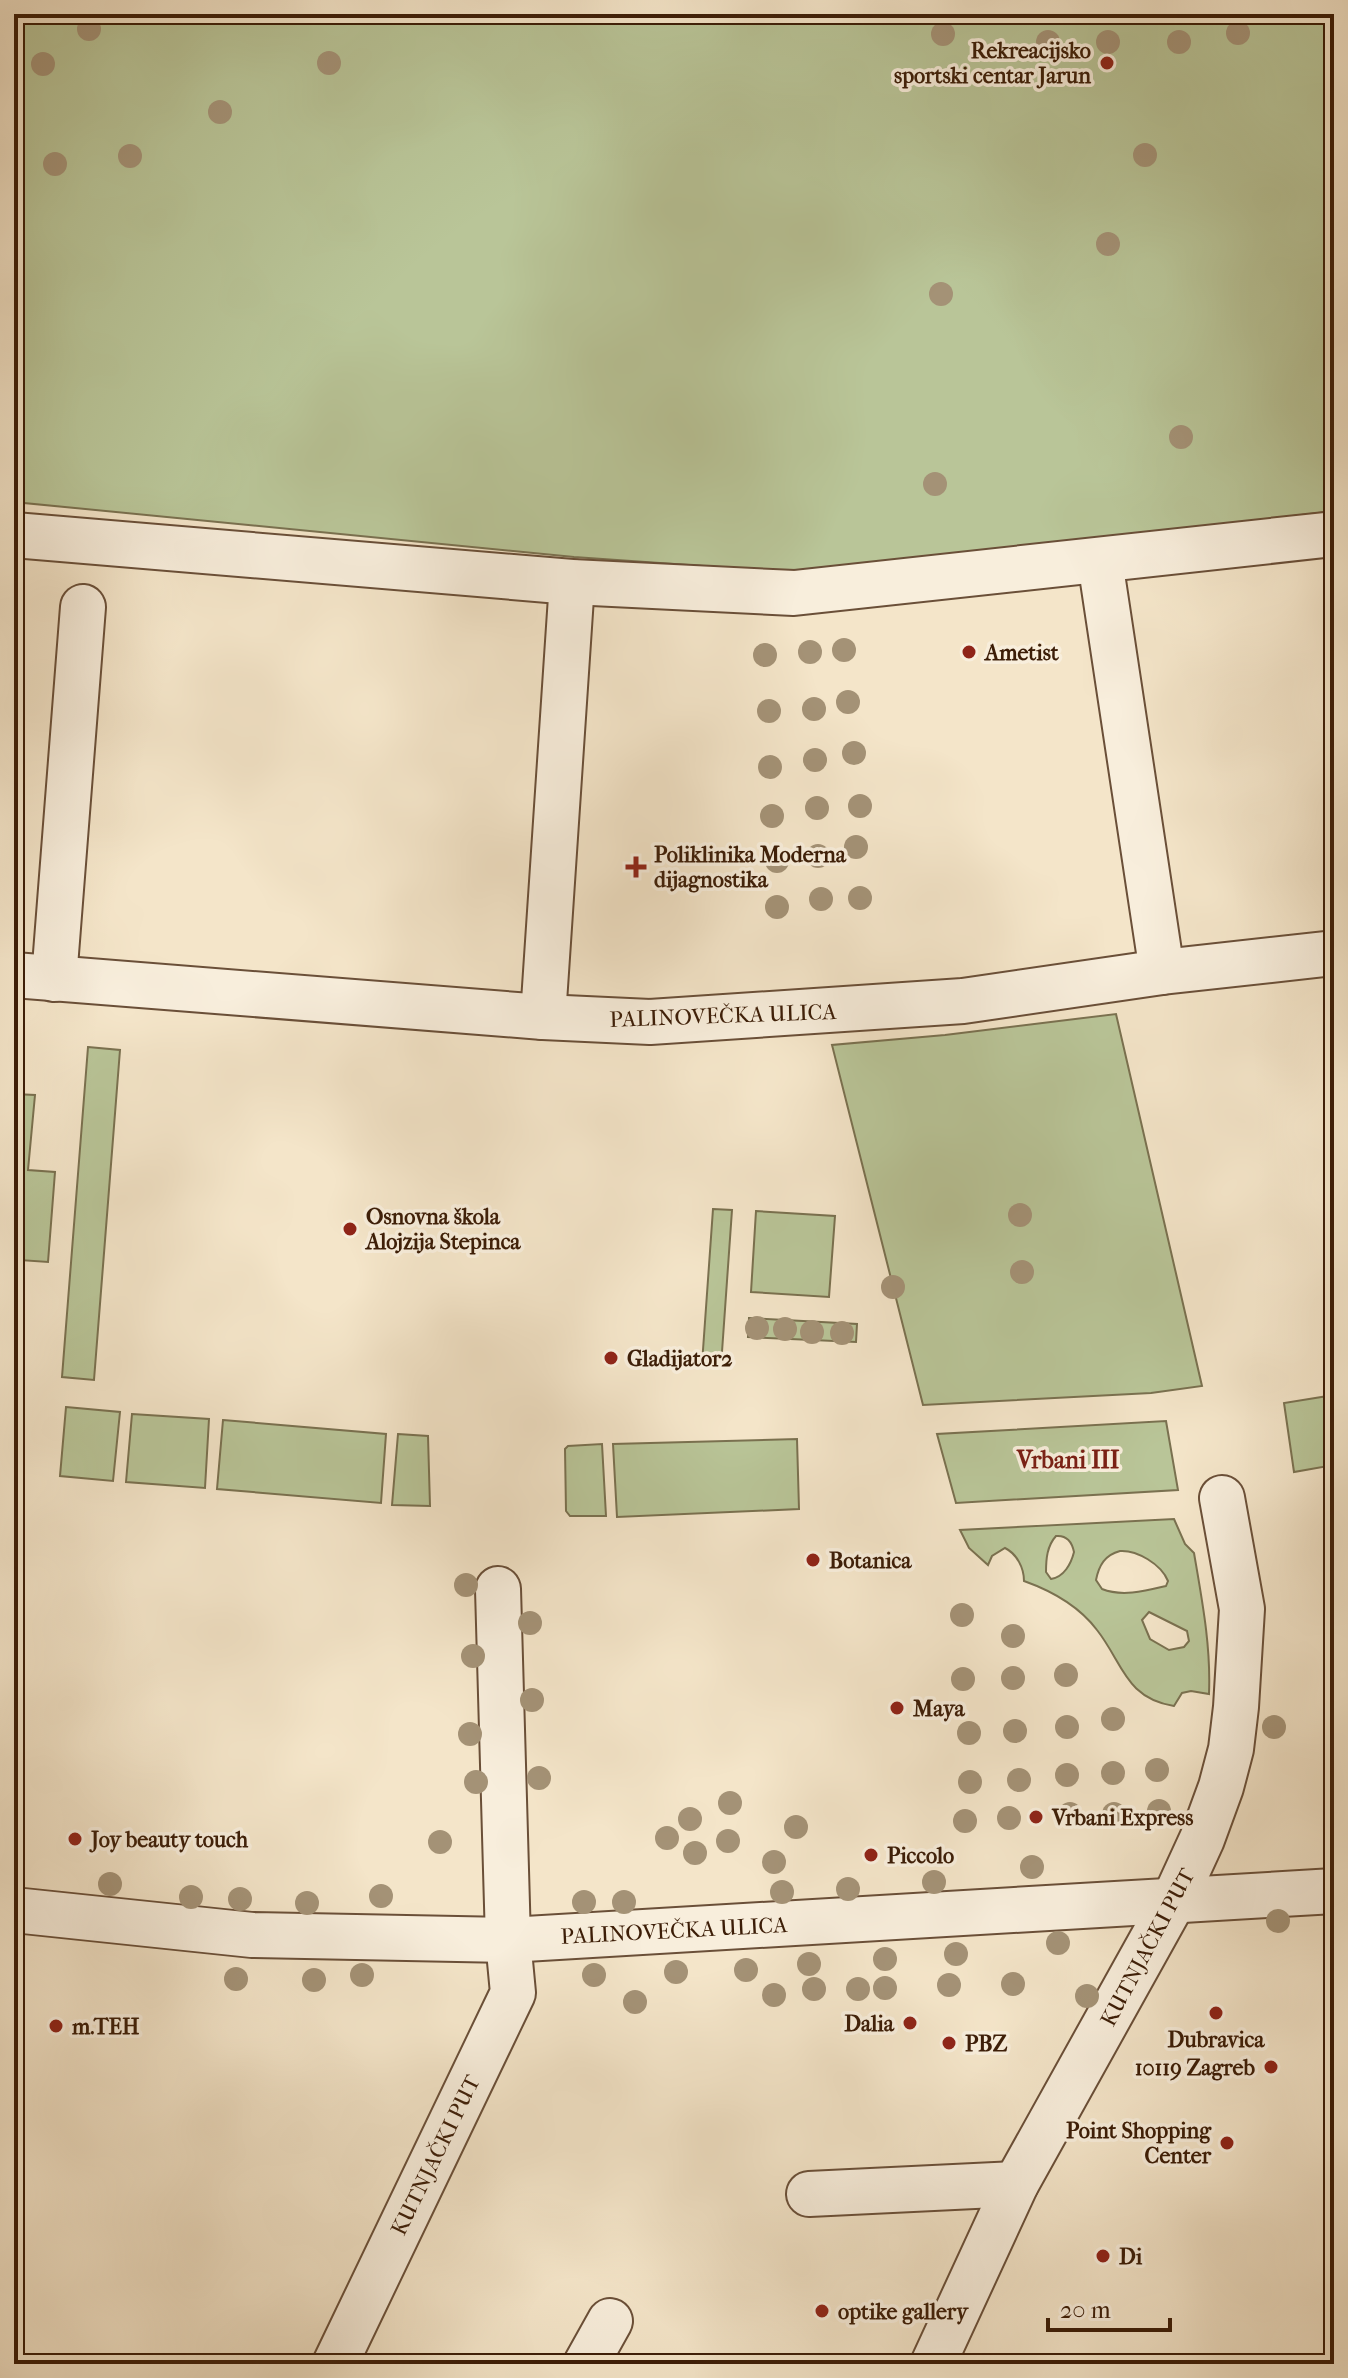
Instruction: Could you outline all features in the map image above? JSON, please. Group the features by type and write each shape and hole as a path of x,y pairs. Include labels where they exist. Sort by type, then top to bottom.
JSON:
{"street":[{"path":"14,535 572,582 794,593 1334,534"},
{"path":"1100,561 1162,972"},
{"path":"543,1017 572,582"},
{"path":"34,977 83,607"},
{"name":"PALINOVEČKA ULICA","path":"34,977 543,1017 650,1022 963,1001 1162,972 1334,953"},
{"name":"KUTNJAČKI PUT","path":"933,2364 1016,2184 1174,1900 1202,1839 1221,1787 1231,1749 1236,1707 1242,1609 1222,1498"},
{"name":"KUTNJAČKI PUT","path":"347,2360 513,1993 508,1940 498,1589"},
{"name":"PALINOVEČKA ULICA","path":"14,1910 252,1935 508,1940 1334,1891"},
{"path":"809,2194 1016,2184"},
{"path":"586,2364 610,2321"}],"green space":[{"path":"14,14 1334,14 1334,511 816,574 574,557 14,502"},
{"path":"1116,1014 1202,1386 1151,1393 923,1405 832,1045"},
{"path":"88,1047 120,1050 94,1380 62,1377"},
{"path":"14,1094 35,1095 28,1170 55,1172 48,1262 20,1260 14,1329"},
{"path":"713,1209 732,1210 721,1366 702,1364"},
{"path":"756,1211 835,1216 829,1297 751,1292"},
{"path":"749,1318 857,1324 856,1342 748,1337"},
{"path":"1334,1395 1334,1465 1294,1472 1284,1403"},
{"path":"66,1407 120,1412 113,1481 60,1476"},
{"path":"132,1414 209,1419 205,1488 126,1482"},
{"path":"223,1420 386,1434 381,1503 217,1489"},
{"path":"1166,1421 1178,1490 956,1503 937,1434"},
{"path":"398,1434 428,1436 430,1506 392,1505"},
{"path":"797,1439 799,1509 617,1517 613,1444"},
{"path":"602,1444 606,1516 570,1516 566,1511 565,1449 568,1446"},
{"path":"1174,1519 1185,1544 1194,1553 1207,1641 1209,1694 1182,1693 1174,1706 1145,1695 1127,1677 1106,1642 1082,1614 1055,1595 1024,1581 1019,1562 1005,1548 992,1556 988,1565 969,1548 960,1530","holes":["1056,1536 1068,1540 1074,1552 1066,1569 1060,1576 1051,1579 1046,1572 1047,1558","1127,1551 1148,1559 1165,1575 1168,1581 1166,1586 1126,1593 1102,1589 1096,1580 1099,1570 1104,1561 1115,1553","1149,1612 1187,1631 1189,1641 1184,1647 1169,1650 1150,1639 1142,1620"]}],"place":[{"name":"Rekreacijsko sportski centar Jarun","path":"1107,63"},
{"name":"Ametist","path":"969,652"},
{"name":"Poliklinika Moderna dijagnostika","path":"636,867"},
{"name":"Osnovna škola Alojzija Stepinca","path":"350,1229"},
{"name":"Gladijator2","path":"611,1358"},
{"name":"Botanica","path":"813,1560"},
{"name":"Maya","path":"897,1708"},
{"name":"Vrbani Express","path":"1036,1817"},
{"name":"Joy beauty touch","path":"75,1839"},
{"name":"Piccolo","path":"871,1855"},
{"name":"Dubravica","path":"1216,2013"},
{"name":"Dalia","path":"910,2023"},
{"name":"m.TEH","path":"56,2026"},
{"name":"PBZ","path":"949,2043"},
{"name":"10119 Zagreb","path":"1271,2067"},
{"name":"Point Shopping Center","path":"1227,2143"},
{"name":"Di","path":"1103,2256"},
{"name":"optike gallery","path":"822,2311"}],"district":[{"name":"Vrbani III","path":"1068,1460"}]}
